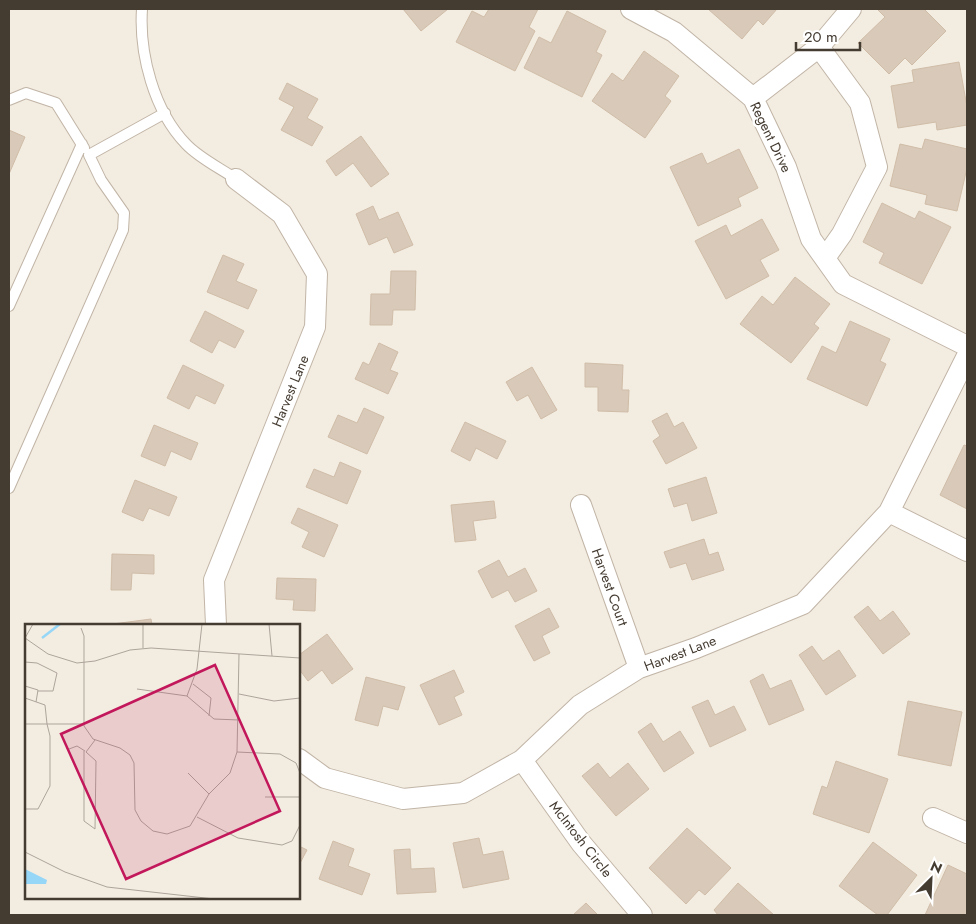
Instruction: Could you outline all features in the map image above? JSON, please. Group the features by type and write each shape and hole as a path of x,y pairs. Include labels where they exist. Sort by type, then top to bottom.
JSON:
{"street":[{"name":"Regent Drive","path":"631,9 674,32 753,98 786,167 811,239 843,284 967,346"},
{"path":"753,98 819,47 851,9"},
{"path":"819,47 860,103 876,167 842,234 825,258"},
{"name":"Harvest Lane","path":"216,624 214,580 315,328 317,274 282,214 236,179"},
{"name":"Harvest Lane","path":"300,760 325,778 403,799 463,792 522,760 580,706 639,668 696,648 803,604 888,512 967,356"},
{"name":"Harvest Court","path":"581,506 639,668"},
{"path":"888,512 967,551"},
{"name":"McIntosh Circle","path":"522,760 581,843 642,915"},
{"path":"933,818 967,832"}],"lane":[{"path":"142,9 145,56 157,102 186,144 236,179"},
{"path":"9,100 26,92 56,103 89,155 102,180 124,212 123,230 9,488"},
{"path":"89,155 165,113"},
{"path":"9,306 82,144"}],"building":[{"path":"403,9 448,9 421,31"},
{"path":"489,9 538,9 529,27 535,31 515,71 456,42 472,11 484,17"},
{"path":"708,9 777,9 763,25 758,20 742,39"},
{"path":"877,9 924,9 946,31 912,65 905,58 889,74 858,43 885,17"},
{"path":"567,11 606,31 596,52 602,55 582,97 524,68 539,37 551,43"},
{"path":"644,51 679,76 665,96 671,101 645,138 592,101 612,73 623,81"},
{"path":"959,62 967,107 967,125 937,130 936,122 898,128 891,86 914,82 912,70"},
{"path":"287,83 318,99 307,118 323,127 312,146 281,130 294,107 279,99"},
{"path":"9,130 25,137 9,174"},
{"path":"361,136 389,174 371,187 353,163 336,176 326,161"},
{"path":"925,139 967,149 967,168 957,211 925,204 927,195 890,186 900,144 922,149"},
{"path":"739,149 758,188 738,198 741,206 698,226 670,167 702,153 707,164"},
{"path":"882,203 915,219 919,211 951,227 922,284 879,263 884,253 863,242"},
{"path":"373,206 379,220 398,212 413,245 394,253 387,237 369,245 356,214"},
{"path":"762,219 779,250 760,260 769,276 726,299 695,241 726,225 731,236"},
{"path":"223,255 244,264 236,281 257,290 248,309 207,292"},
{"path":"391,271 416,271 415,310 393,310 392,325 370,325 371,294 390,294"},
{"path":"795,277 830,304 814,324 819,328 791,363 740,324 762,296 773,305"},
{"path":"205,311 244,331 235,348 219,340 212,353 190,341"},
{"path":"850,321 890,339 880,361 886,364 867,406 807,379 822,346 836,353"},
{"path":"379,343 398,352 390,370 398,373 388,394 355,379 363,362 369,365"},
{"path":"585,363 623,365 622,390 629,390 628,412 598,411 598,387 585,387"},
{"path":"183,365 224,385 215,404 196,395 189,409 167,398"},
{"path":"532,367 557,410 541,419 528,395 517,401 506,382"},
{"path":"364,408 384,417 367,454 328,437 338,415 357,423"},
{"path":"667,413 674,427 683,422 697,448 666,464 653,441 660,436 652,421"},
{"path":"465,422 506,441 497,459 476,448 470,461 451,451"},
{"path":"154,425 198,443 191,460 171,451 165,466 141,456"},
{"path":"964,445 967,446 967,509 940,495"},
{"path":"340,462 361,471 347,504 306,487 314,469 334,477"},
{"path":"706,477 717,513 692,521 687,503 674,507 668,489"},
{"path":"135,480 177,497 169,516 149,508 143,521 122,512"},
{"path":"494,501 496,518 473,521 476,540 455,542 451,505"},
{"path":"298,508 338,525 324,557 302,547 309,532 291,523"},
{"path":"704,539 709,555 718,552 724,570 692,580 686,563 670,568 664,552"},
{"path":"112,554 154,555 154,574 132,573 131,590 111,590"},
{"path":"499,560 508,577 525,568 537,591 515,602 508,590 492,598 478,571"},
{"path":"277,578 316,579 315,611 293,610 294,600 276,599"},
{"path":"868,606 880,621 893,611 910,634 883,654 854,617"},
{"path":"549,608 559,627 542,636 550,653 534,661 515,626"},
{"path":"151,619 152,624 113,624"},
{"path":"327,634 353,669 332,684 322,670 308,681 300,670 300,654"},
{"path":"812,646 823,661 839,650 856,676 826,695 799,655"},
{"path":"454,670 464,692 454,697 462,715 439,725 420,685"},
{"path":"763,674 770,689 791,680 804,710 769,725 750,681"},
{"path":"366,677 405,687 398,710 383,706 378,726 355,720"},
{"path":"708,700 715,715 734,706 746,730 710,747 692,707"},
{"path":"908,701 962,712 951,766 898,755"},
{"path":"651,723 663,742 680,731 694,753 664,772 638,732"},
{"path":"836,761 888,779 869,833 813,814 822,786 827,788"},
{"path":"598,763 610,778 628,763 649,789 616,816 582,776"},
{"path":"687,828 731,868 705,895 699,890 686,904 649,868"},
{"path":"479,838 483,855 503,851 509,879 463,888 453,843"},
{"path":"333,841 354,849 348,866 370,874 362,895 319,879"},
{"path":"873,842 917,875 887,915 878,915 839,886"},
{"path":"300,846 307,850 300,863"},
{"path":"410,849 411,869 434,868 436,892 397,894 394,850"},
{"path":"948,865 967,874 967,915 925,915"},
{"path":"738,883 774,915 718,915 714,910"},
{"path":"586,903 598,915 573,915"}]}
